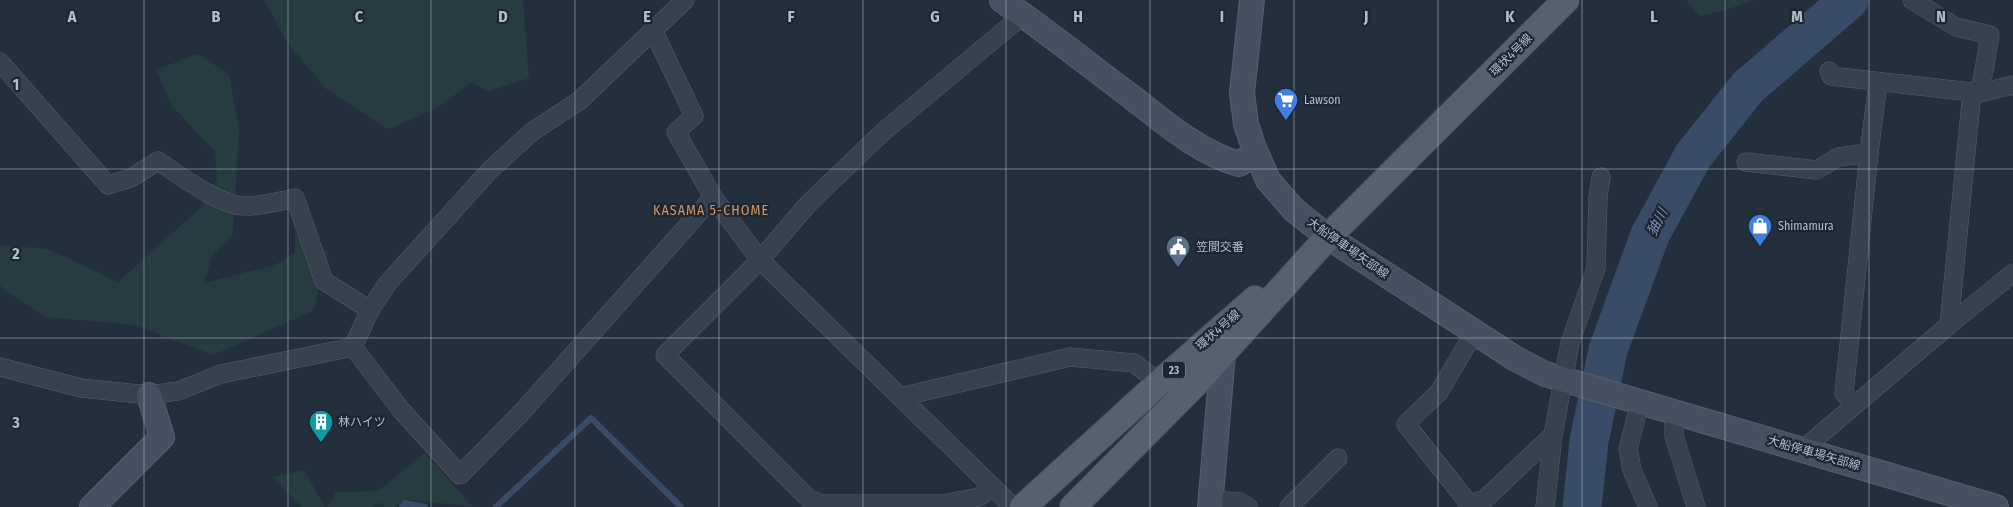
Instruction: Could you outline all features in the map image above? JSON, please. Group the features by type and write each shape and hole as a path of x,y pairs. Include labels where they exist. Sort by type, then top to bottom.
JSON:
{"main road":[{"path":"1002,0 1153,114 1202,148 1224,160 1239,164 1256,153"},
{"name":"大船停車場矢部線","path":"1252,0 1242,93 1246,124 1268,180 1294,210 1328,237 1516,359 1567,382 1996,507"},
{"name":"環状4号線","path":"1073,507 1224,352 1328,237 1566,0"},
{"name":"環状4号線","path":"1023,507 1159,382 1328,237"},
{"path":"1210,504 1225,324"},
{"path":"92,507 162,437 149,395"}],"street":[{"path":"353,348 370,310 388,284 490,170 533,131 579,101 685,0"},
{"path":"1912,0 1956,27 1990,35 1976,92 1949,325"},
{"path":"993,487 979,497 942,504 822,504 809,499 665,355 760,260 809,203 883,132 1023,15"},
{"path":"653,30 694,116 676,132 713,197 760,260 1013,507"},
{"path":"0,62 108,185 130,178 158,161 192,184 223,200 244,206 295,198 324,281 370,310"},
{"path":"1829,72 1831,76 1976,92 2013,85"},
{"path":"1854,405 1844,393 1878,82"},
{"path":"1746,162 1817,170 1838,157 1869,153"},
{"path":"1545,507 1553,435 1567,382 1570,343 1596,268 1601,177"},
{"path":"353,348 402,411 460,475 521,413 713,197"},
{"path":"1802,450 2013,273"},
{"path":"1475,331 1439,392 1406,424 1469,504 1485,499 1553,435"},
{"path":"0,367 81,388 149,395 178,391 221,374 353,348"},
{"path":"900,397 1070,357 1134,363 1159,382"},
{"path":"1636,401 1628,449 1632,470 1648,507"},
{"path":"1674,412 1674,436 1696,507"},
{"path":"1289,507 1338,458"},
{"path":"1210,504 1240,502 1248,507"}],"green space":[{"path":"264,0 523,0 529,78 489,91 471,83 435,109 388,129 326,89 287,42"},
{"path":"1686,0 1754,0 1723,11 1700,16"},
{"path":"197,54 229,74 239,129 233,234 212,256 204,283 275,265 295,252 295,233 328,252 313,311 213,355 135,325 45,317 4,290 0,285 0,245 48,249 118,282 200,208 217,181 215,152 172,106 156,70"},
{"path":"425,453 473,507 405,499 394,507 385,507 379,502 373,507 327,507 336,492 378,491"},
{"path":"304,470 325,507 302,507 272,477"}],"waterway":[{"name":"㹨川","path":"1582,507 1589,441 1608,350 1650,235 1693,156 1748,87 1849,0"},
{"path":"496,507 591,418 681,507"},
{"path":"402,507 405,503 425,507"}],"place":[{"name":"Lawson","path":"1286,121"},
{"name":"Shimamura","path":"1760,247"},
{"name":"笠間交番","path":"1178,268"},
{"name":"林ハイツ","path":"321,443"}],"district":[{"name":"KASAMA 5-CHOME","path":"711,210"}]}
